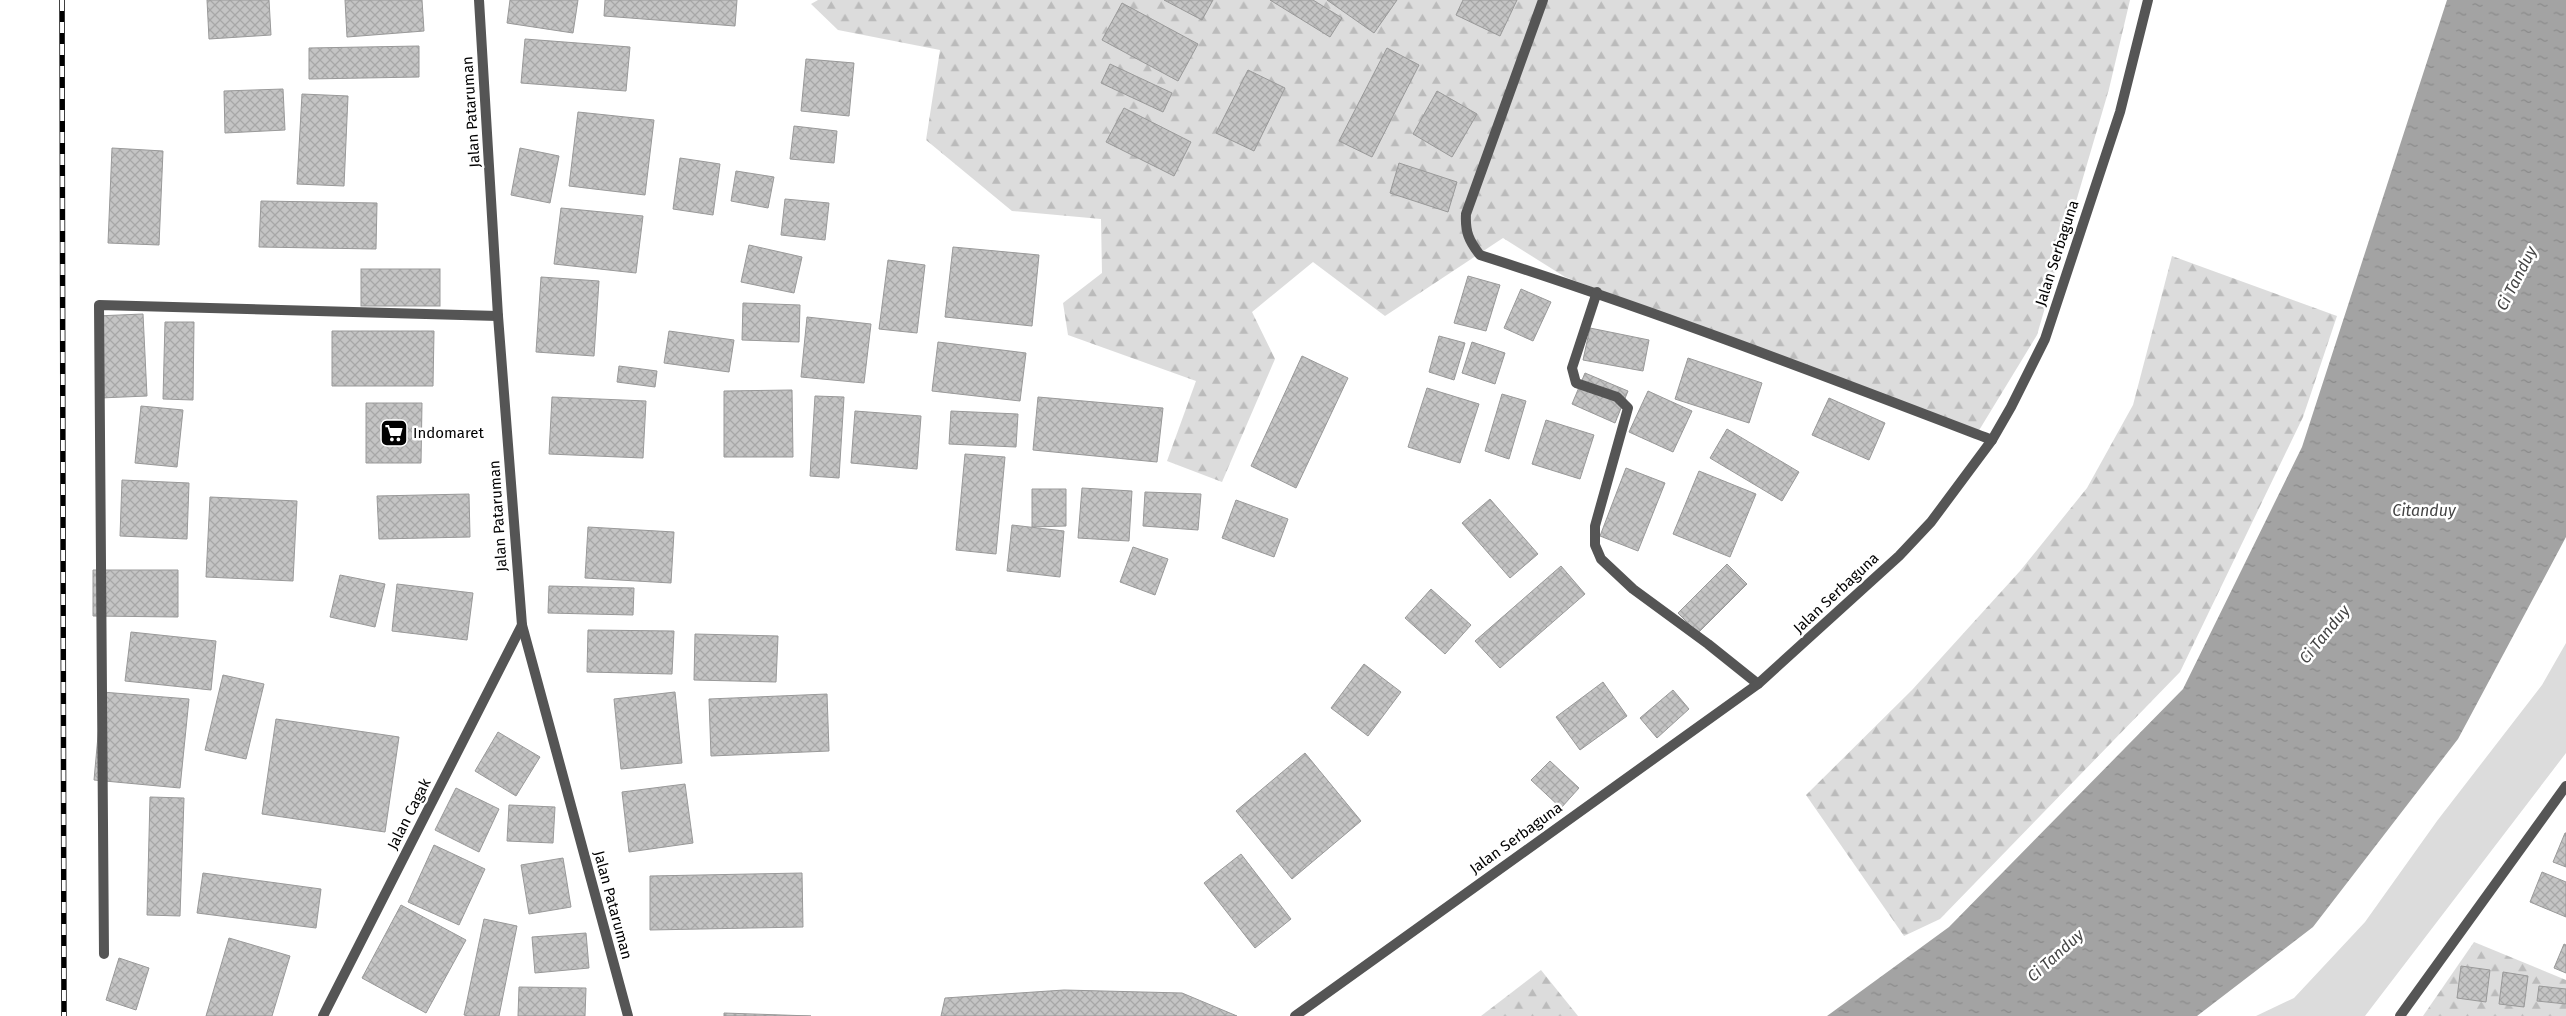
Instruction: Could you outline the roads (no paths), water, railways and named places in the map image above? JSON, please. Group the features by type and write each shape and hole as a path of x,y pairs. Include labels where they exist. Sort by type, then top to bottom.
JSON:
{"street":[{"name":"Jalan Pataruman","path":"479,0 498,316 522,625 628,1016"},
{"path":"1543,0 1466,214 1466,228 1469,241 1480,255 1597,292 1778,358 1992,440"},
{"name":"Jalan Serbaguna","path":"1295,1016 1758,684 1912,542 1931,522 1992,440 2045,339 2120,112 2148,0"},
{"path":"1597,292 1572,368 1576,383 1618,397 1628,408 1595,526 1595,545 1601,559 1633,589 1708,644 1758,684"},
{"path":"104,954 99,305 498,316"},
{"name":"Jalan Cagak","path":"323,1016 522,625"},
{"path":"2400,1016 2566,786"}],"water":[{"name":"Citanduy","path":"2447,0 2566,0 2566,537 2458,739 2313,927 2197,1016 1827,1016 1949,927 2183,689 2302,447"}],"railway":[{"path":"62,0 64,1016"}],"place":[{"name":"Indomaret","path":"394,433"}],"water label":[{"name":"Ci Tanduy","path":"2516,278"},
{"name":"Ci Tanduy","path":"2324,634"},
{"name":"Ci Tanduy","path":"2055,955"}]}
